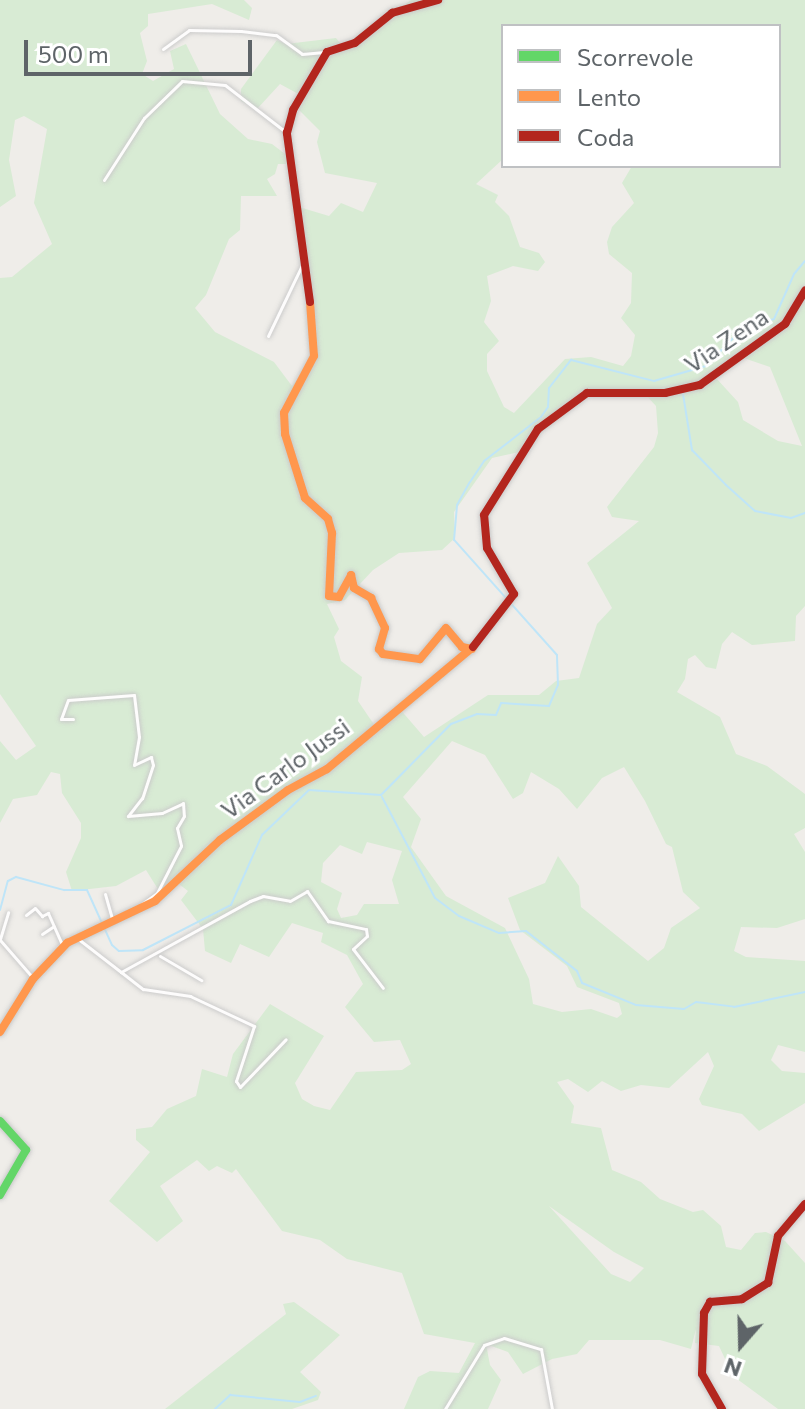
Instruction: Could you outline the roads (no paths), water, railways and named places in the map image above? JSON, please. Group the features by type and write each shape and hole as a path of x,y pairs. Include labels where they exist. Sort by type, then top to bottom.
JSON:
{"street":[{"path":"163,49 189,30 276,35 302,54 327,52 355,43 392,13 438,0"},
{"path":"327,52 298,99 287,133 314,356 284,413 285,434 305,498 328,519 332,533 329,596 339,597 351,575 354,588 371,598 385,628 379,649 383,654 420,659 446,628 462,647 472,649"},
{"path":"104,180 144,118 182,81 225,85 287,133"},
{"path":"268,336 304,261"},
{"name":"Via Zena","path":"506,607 514,594 487,548 484,515 538,429 587,393 611,389 673,393 700,385 785,324 805,291"},
{"name":"Via Carlo Jussi","path":"0,1032 34,979 63,946 155,901 220,840 288,790 327,769 472,649 506,607"},
{"path":"73,719 61,719 68,700 134,695 139,737 134,765 151,757 153,765 142,798 128,816 162,813 183,803 184,816 177,828 181,846 157,893 135,912"},
{"path":"121,972 158,955 250,901 263,896 290,901 307,891 328,921 366,929 367,936 353,949 383,988"},
{"path":"105,894 110,921"},
{"path":"26,915 35,908 42,916 48,913 63,946"},
{"path":"8,912 0,940 34,979"},
{"path":"42,934 54,926"},
{"path":"77,937 143,989 190,996 254,1026 236,1081 240,1087 286,1039"},
{"path":"158,955 201,980"},
{"path":"0,1121 26,1150 0,1195"},
{"path":"722,1409 702,1374 704,1313 710,1302 742,1299 768,1283 778,1236 805,1204"},
{"path":"445,1409 484,1345 504,1338 541,1349 552,1409"}],"waterway":[{"path":"0,910 8,881 16,877 64,890 87,890 112,945 119,951 143,950 231,905 262,835 309,790 381,795 451,724 477,714 496,715 501,703 549,706 558,685 557,655 454,540 457,505 470,482 484,461 541,417 548,407 549,388 571,360 654,381 706,366 747,324 774,319 794,274 805,261"},
{"path":"683,394 692,450 726,485 755,511 791,518 805,513"},
{"path":"382,797 435,898 459,916 499,933 526,931 577,971 582,983 636,1005 684,1009 696,1002 734,1007 805,992"},
{"path":"215,1409 230,1395 300,1402 316,1396"}]}
